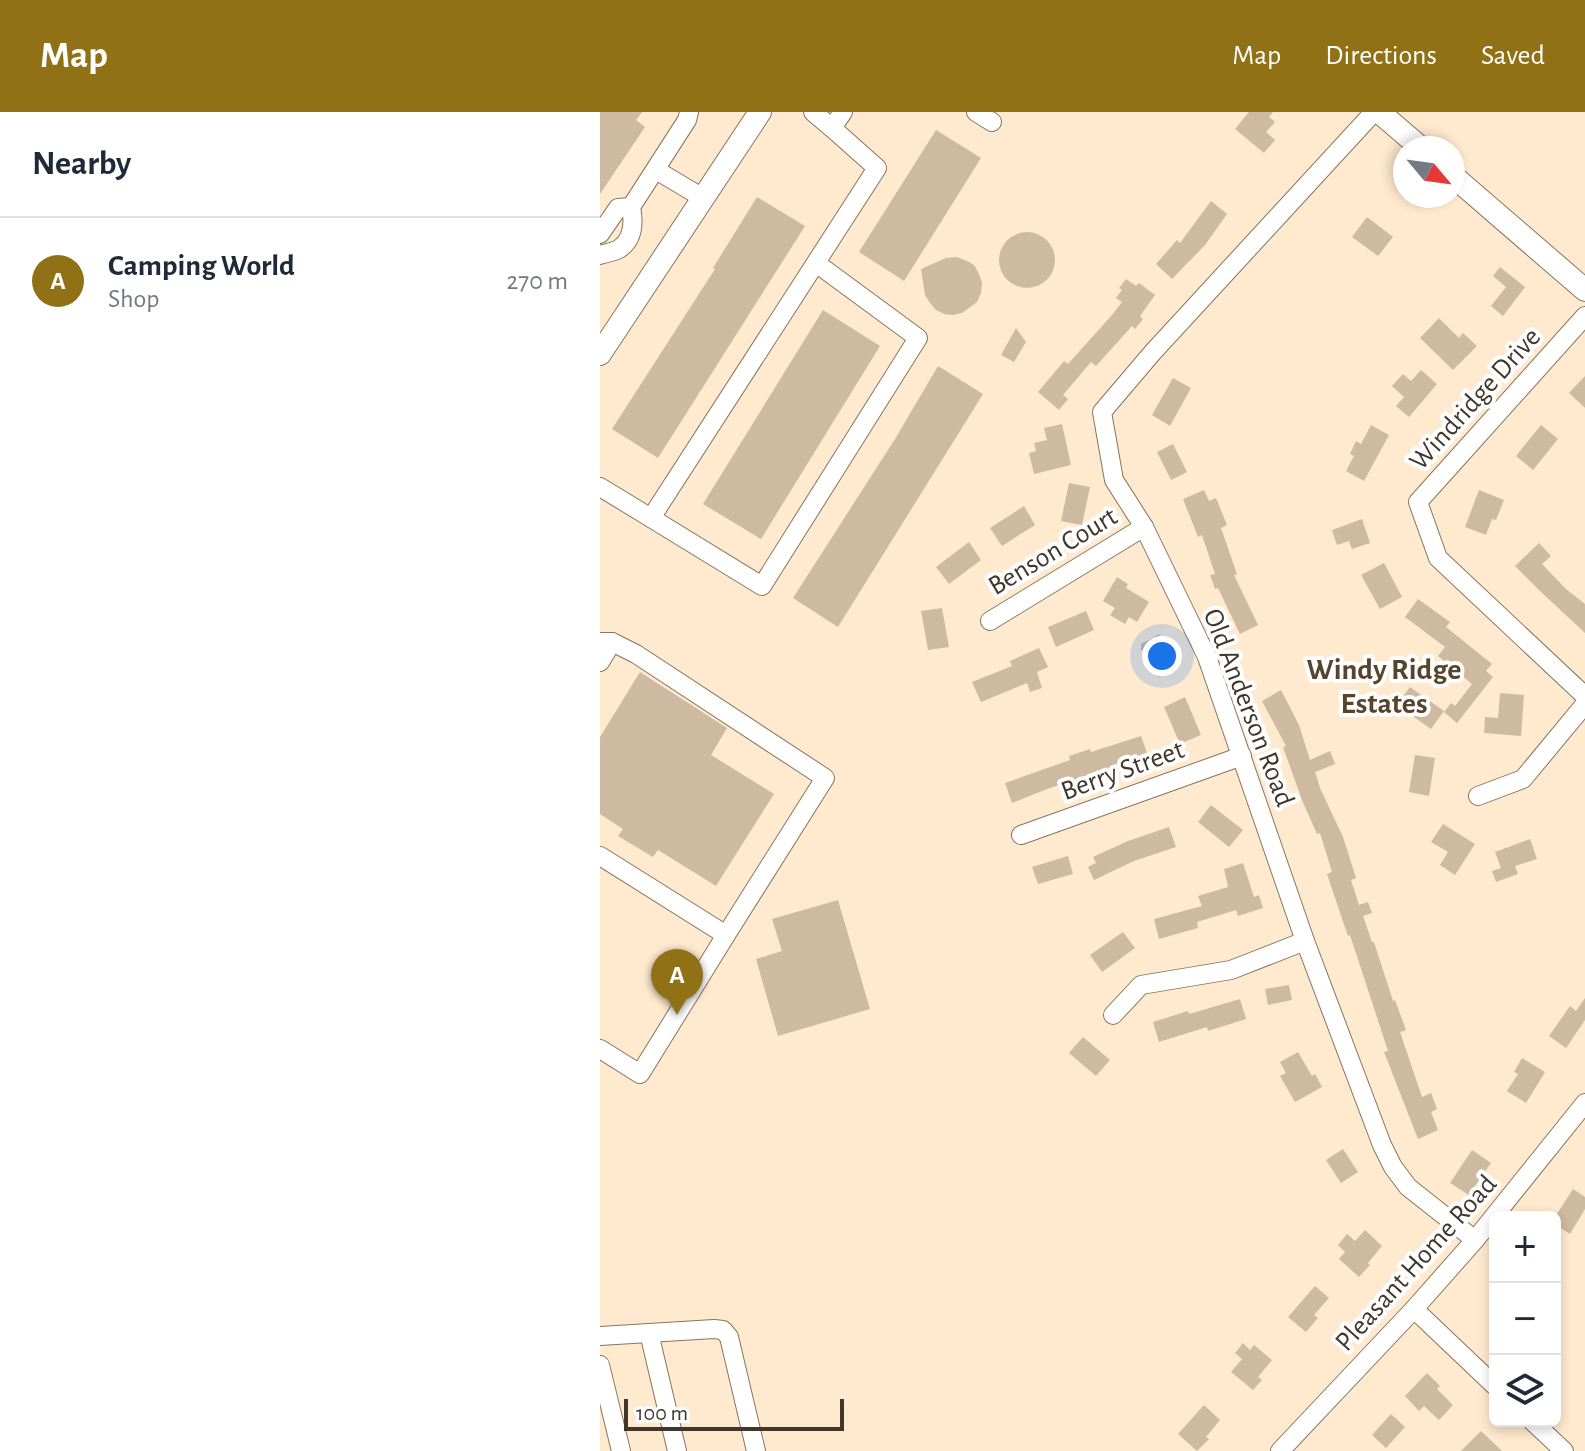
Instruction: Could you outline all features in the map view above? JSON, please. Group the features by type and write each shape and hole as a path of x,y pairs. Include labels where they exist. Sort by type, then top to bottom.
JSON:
{"main road":[{"path":"600,354 760,112"},
{"path":"1376,112 1406,136"},
{"path":"1465,186 1585,290"}],"street":[{"path":"600,253 618,249 627,241 632,230 631,207 687,120 689,112"},
{"path":"651,518 877,168 838,120 813,112"},
{"name":"Old Anderson Road","path":"1376,112 1153,352 1102,412 1114,480 1144,527 1207,657 1305,941 1382,1145 1408,1187 1475,1240"},
{"path":"656,170 703,198"},
{"path":"600,234 618,208 631,207"},
{"path":"600,487 762,586 918,338 816,263"},
{"name":"Windridge Drive","path":"1585,316 1418,502 1438,558 1585,696"},
{"name":"Benson Court","path":"990,621 1144,527"},
{"path":"600,662 606,642 636,654 825,778 640,1074 600,1049"},
{"path":"1478,796 1523,779 1585,704"},
{"name":"Berry Street","path":"1021,835 1242,756"},
{"path":"600,856 726,935"},
{"path":"1113,1015 1141,985 1231,970 1305,941"},
{"name":"Pleasant Home Road","path":"1280,1451 1475,1240 1585,1103"},
{"path":"1414,1309 1489,1380"},
{"path":"600,1336 723,1330 729,1337 756,1451"},
{"path":"649,1333 677,1451"},
{"path":"600,1365 621,1451"},
{"path":"1538,1427 1564,1451"}],"building":[{"path":"600,112 642,112 636,120 645,127 600,194"},
{"path":"1249,112 1273,112 1269,117 1275,122 1266,132 1275,140 1264,153 1235,129"},
{"path":"936,130 981,158 904,281 859,252"},
{"path":"757,197 805,226 658,458 612,429 715,269"},
{"path":"1211,201 1227,214 1205,245 1172,279 1156,264 1177,240 1180,243"},
{"path":"1367,217 1393,237 1378,256 1352,237"},
{"path":"1027,232 1047,240 1055,260 1047,280 1027,288 1007,280 999,260 1007,240"},
{"path":"956,257 974,265 982,283 981,293 977,302 962,313 944,314 936,310 925,295 921,269"},
{"path":"1500,267 1525,287 1503,316 1491,306 1506,287 1493,276"},
{"path":"1126,279 1136,286 1139,283 1155,295 1140,316 1143,319 1135,329 1132,326 1096,366 1091,362 1063,395 1068,399 1059,410 1038,392 1064,361 1068,364 1112,315 1122,302 1116,298"},
{"path":"823,310 880,346 761,539 703,504"},
{"path":"1439,318 1459,338 1463,333 1477,346 1453,370 1420,338"},
{"path":"1016,328 1026,342 1014,362 1001,355"},
{"path":"938,366 983,394 838,627 793,598"},
{"path":"1421,370 1437,384 1409,417 1396,406 1404,397 1392,386 1403,374 1411,381"},
{"path":"1585,376 1585,408 1569,393"},
{"path":"1173,378 1191,388 1170,426 1152,415"},
{"path":"1062,424 1071,465 1034,474 1029,453 1036,451 1034,443 1047,440 1044,428"},
{"path":"1371,425 1389,435 1364,481 1346,471 1354,456 1350,454 1356,441 1361,444"},
{"path":"1541,425 1558,439 1533,470 1516,456"},
{"path":"1173,444 1187,472 1171,480 1157,452"},
{"path":"1069,483 1090,487 1082,525 1061,521"},
{"path":"1204,490 1209,501 1216,498 1227,525 1221,528 1237,574 1234,575 1258,625 1240,634 1218,588 1215,589 1210,575 1215,574 1202,535 1198,537 1183,499"},
{"path":"1479,490 1504,500 1486,535 1465,527"},
{"path":"1024,506 1035,525 1002,546 990,528"},
{"path":"1362,519 1370,543 1352,549 1349,541 1337,545 1332,530"},
{"path":"969,542 981,560 949,584 936,567"},
{"path":"1539,543 1551,556 1542,564 1585,604 1585,633 1515,566"},
{"path":"1384,563 1402,597 1380,609 1361,575"},
{"path":"1117,577 1128,584 1126,588 1149,602 1137,622 1129,617 1125,624 1110,615 1115,608 1103,601"},
{"path":"1418,599 1450,622 1446,627 1492,664 1486,671 1493,677 1457,723 1444,712 1451,703 1455,706 1472,684 1438,656 1445,647 1405,617"},
{"path":"942,608 949,647 928,650 921,611"},
{"path":"1086,611 1094,630 1056,647 1048,627"},
{"path":"1159,634 1177,666 1158,677 1141,644"},
{"path":"1039,648 1048,667 1037,672 1042,688 1030,692 1027,683 981,702 972,682 1012,666 1010,661"},
{"path":"640,672 727,728 711,755 774,794 716,886 658,850 653,857 618,836 623,829 600,814 600,737"},
{"path":"1410,687 1444,711 1431,729 1397,705"},
{"path":"1281,690 1299,725 1310,760 1330,751 1335,764 1315,772 1343,837 1356,878 1351,880 1359,905 1368,902 1372,913 1363,916 1406,1030 1400,1032 1422,1097 1431,1093 1437,1109 1431,1112 1438,1130 1418,1139 1384,1052 1388,1051 1327,874 1332,872 1320,833 1317,834 1302,800 1283,747 1286,746 1262,701"},
{"path":"1500,693 1524,695 1521,736 1484,733 1485,717 1498,718"},
{"path":"1185,697 1201,735 1180,744 1164,707"},
{"path":"1141,736 1148,756 1012,803 1005,783 1070,760 1069,756"},
{"path":"1415,755 1435,758 1429,796 1409,792"},
{"path":"1211,805 1243,830 1229,847 1198,822"},
{"path":"1443,824 1475,844 1455,875 1440,865 1448,852 1431,842"},
{"path":"1169,827 1176,847 1134,861 1094,880 1088,867 1096,863 1093,857"},
{"path":"1530,839 1537,859 1515,866 1518,874 1496,882 1492,871 1501,868 1495,852"},
{"path":"1068,856 1073,874 1038,884 1032,867"},
{"path":"1243,863 1254,897 1259,895 1263,908 1238,916 1236,910 1197,922 1198,928 1159,939 1154,919 1202,906 1198,896 1228,887 1224,869"},
{"path":"838,900 870,1009 778,1036 756,959 782,951 772,919"},
{"path":"1123,932 1135,948 1102,972 1090,955"},
{"path":"1289,985 1292,1000 1268,1005 1265,989"},
{"path":"1585,998 1585,1020 1566,1048 1549,1036 1570,1006 1576,1011"},
{"path":"1240,999 1246,1019 1159,1042 1153,1022"},
{"path":"1083,1037 1110,1060 1096,1076 1069,1053"},
{"path":"1298,1052 1322,1087 1295,1102 1280,1076 1286,1073 1280,1062"},
{"path":"1522,1058 1545,1072 1526,1103 1507,1091 1518,1074 1514,1072"},
{"path":"1343,1149 1358,1172 1341,1183 1326,1160"},
{"path":"1472,1150 1491,1163 1469,1195 1450,1183"},
{"path":"1573,1189 1585,1197 1585,1209 1570,1234 1561,1228 1559,1211"},
{"path":"1365,1230 1382,1246 1359,1277 1339,1259 1345,1252 1338,1245 1347,1234 1355,1241"},
{"path":"1315,1286 1329,1298 1314,1315 1318,1318 1306,1332 1288,1317"},
{"path":"1243,1343 1250,1350 1254,1345 1272,1360 1258,1377 1262,1380 1253,1390 1231,1372 1242,1359 1235,1353"},
{"path":"1427,1373 1453,1405 1439,1420 1424,1406 1419,1411 1405,1396"},
{"path":"1204,1405 1220,1420 1206,1437 1209,1439 1197,1451 1178,1434"},
{"path":"1391,1414 1405,1427 1386,1448 1372,1435"},
{"path":"1481,1431 1502,1451 1461,1451"}],"place":[{"name":"Camping World","path":"677,1015"}],"district":[{"name":"Windy Ridge Estates","path":"1384,686"}]}
